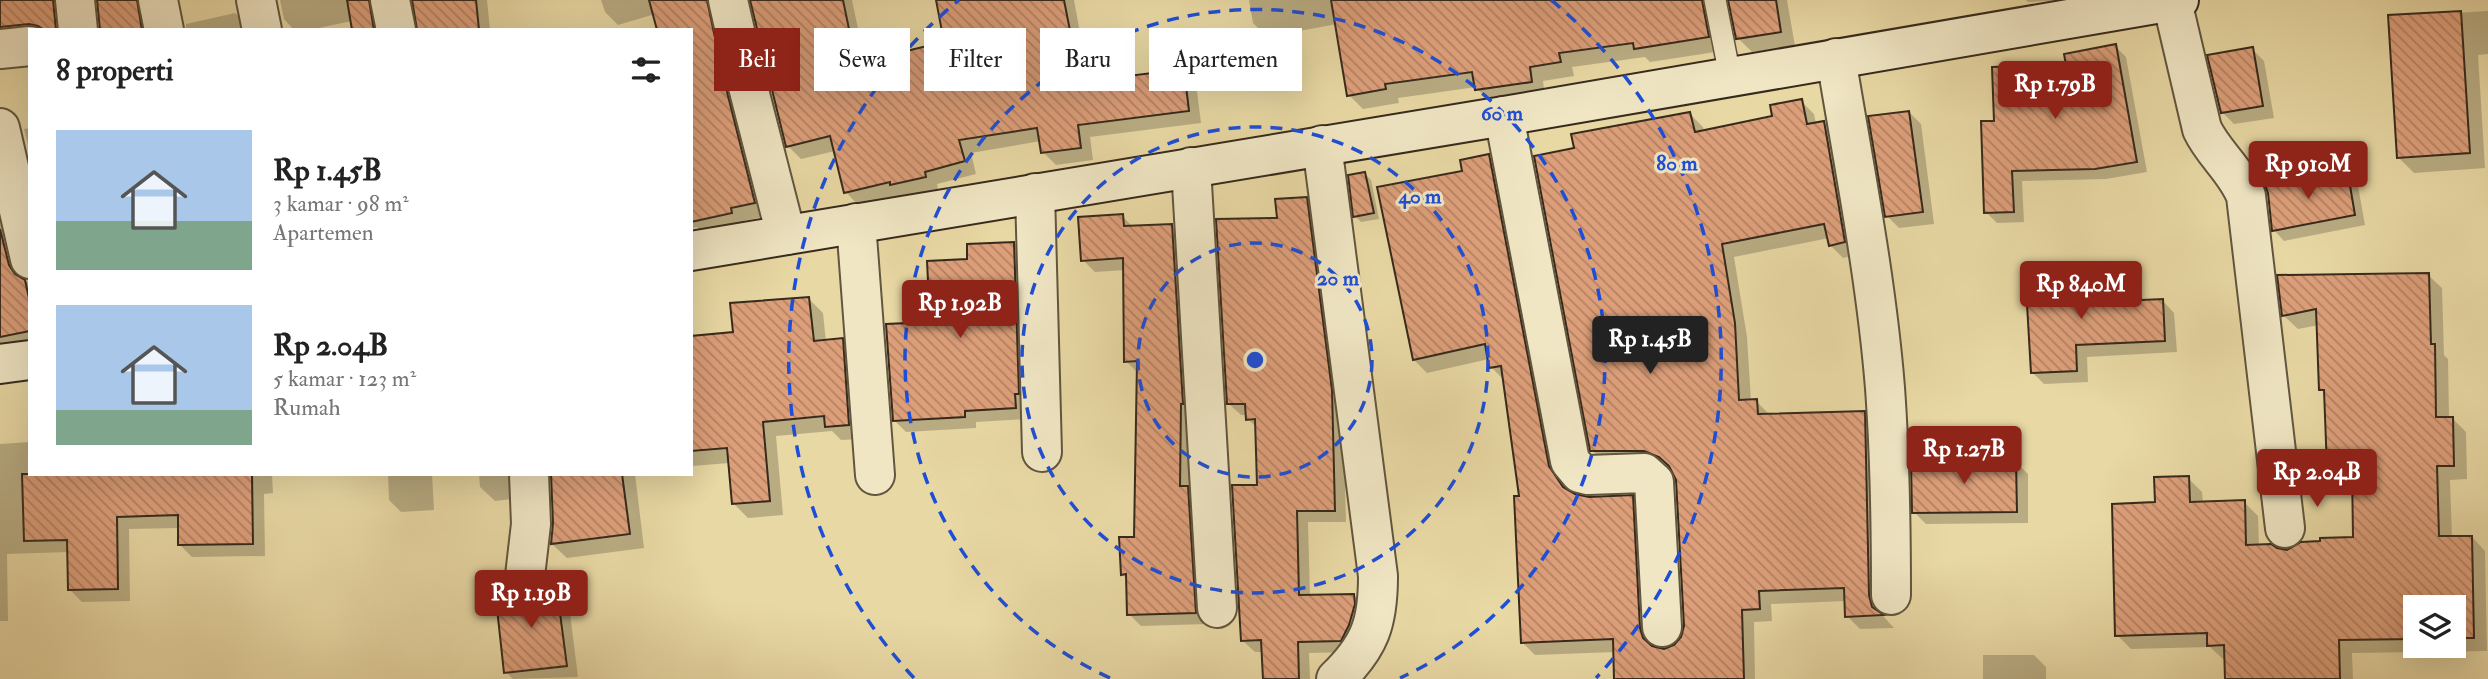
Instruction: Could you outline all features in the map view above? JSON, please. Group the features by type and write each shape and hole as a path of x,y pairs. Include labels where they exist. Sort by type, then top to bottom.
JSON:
{"street":[{"path":"75,0 78,28"},
{"path":"158,0 164,28"},
{"path":"256,0 262,28"},
{"path":"390,0 396,28"},
{"path":"729,0 745,75 786,235"},
{"path":"693,251 1504,116 1836,58 2084,8 2176,1 2202,129 2209,144 2241,183 2246,196 2286,528"},
{"path":"0,49 28,46"},
{"path":"1836,58 1873,284 1885,389 1891,595"},
{"path":"1504,116 1570,461 1580,473 1644,473 1654,482 1662,626"},
{"path":"0,128 28,251"},
{"path":"1322,145 1378,576 1378,606 1371,634 1354,661 1336,679"},
{"path":"1191,167 1217,608"},
{"path":"1035,193 1042,452"},
{"path":"856,223 875,475"},
{"path":"0,364 28,359"},
{"path":"525,576 531,524 529,476"}],"lane":[{"path":"1715,0 1730,76"}],"building":[{"path":"0,0 53,0 56,28 41,28 29,24 0,27"},
{"path":"97,0 137,0 142,28 100,28"},
{"path":"347,0 369,0 374,28 352,28"},
{"path":"412,0 476,0 479,28 417,28"},
{"path":"649,0 707,0 714,33 714,91 727,91 755,203 731,208 732,213 693,222 693,28 656,28"},
{"path":"750,0 843,0 849,28 814,28 814,91 910,91 910,50 924,47 924,91 1026,91 1026,28 941,28 936,0 1064,0 1069,28 1040,28 1040,91 1135,91 1135,75 1149,73 1149,91 1187,91 1189,111 1078,125 1081,148 1041,153 1037,128 959,140 965,161 925,172 926,177 844,193 830,136 786,147 772,91 800,91 800,28 757,28"},
{"path":"1331,0 1702,0 1709,37 1634,49 1633,43 1559,53 1561,62 1530,67 1532,82 1475,90 1472,72 1385,84 1386,89 1347,96"},
{"path":"1728,0 1776,0 1781,32 1736,39"},
{"path":"2461,11 2470,153 2397,158 2388,15"},
{"path":"2116,44 2137,162 2095,169 2012,171 2014,212 1984,213 1981,121 1994,121 1992,67 2066,65 2064,54"},
{"path":"2253,47 2263,106 2221,113 2207,55"},
{"path":"1802,99 1807,124 1824,121 1845,242 1829,246 1824,224 1722,244 1735,323 1739,400 1757,399 1758,414 1865,411 1869,595 1872,607 1884,615 1845,617 1844,588 1759,591 1760,609 1742,610 1744,679 1614,679 1613,639 1521,643 1514,496 1519,496 1501,366 1489,368 1485,344 1413,360 1377,187 1462,171 1460,160 1489,154 1549,466 1563,487 1575,494 1589,497 1633,495 1640,628 1643,638 1652,646 1664,649 1674,645 1681,637 1684,626 1676,480 1669,466 1659,457 1644,451 1590,451 1534,156 1574,148 1571,134 1690,112 1695,132 1772,116 1770,105"},
{"path":"1909,111 1923,212 1885,217 1868,116"},
{"path":"1365,172 1374,213 1353,217 1348,175"},
{"path":"2277,172 2279,186 2348,174 2355,215 2272,231 2268,193 2261,176"},
{"path":"1307,197 1332,390 1335,511 1297,511 1299,595 1354,594 1355,604 1341,641 1298,642 1299,679 1263,679 1261,640 1241,641 1232,485 1257,485 1255,419 1246,420 1245,404 1227,404 1216,219 1277,218 1275,199"},
{"path":"1123,214 1124,226 1172,224 1183,404 1180,486 1188,486 1196,613 1127,615 1126,574 1121,575 1119,537 1134,537 1137,361 1124,362 1123,258 1081,261 1078,217"},
{"path":"0,229 9,265 15,274 25,280 28,294 28,331 0,337"},
{"path":"1014,242 1019,394 1015,394 1016,408 965,411 965,417 893,421 886,324 930,322 927,261 967,259 967,244"},
{"path":"2072,268 2074,303 2163,299 2165,341 2076,345 2077,371 2031,373 2025,270"},
{"path":"2429,273 2431,344 2435,344 2436,417 2453,417 2454,466 2437,466 2439,536 2472,536 2474,638 2466,638 2466,595 2403,595 2403,639 2339,640 2340,679 2225,679 2224,645 2207,646 2207,633 2115,636 2112,504 2155,502 2154,477 2189,476 2190,502 2245,500 2246,545 2271,544 2287,550 2301,542 2320,541 2320,538 2353,537 2352,468 2327,469 2324,390 2319,390 2316,309 2282,316 2277,275"},
{"path":"809,297 814,341 843,338 849,425 825,427 824,416 763,422 770,501 732,504 727,448 693,451 693,336 733,332 730,303"},
{"path":"2016,460 2017,512 1912,513 1911,461"},
{"path":"22,474 252,476 253,544 178,545 178,515 117,517 118,589 68,590 67,540 24,541"},
{"path":"551,476 622,476 630,534 551,544"},
{"path":"556,583 567,666 504,673 495,590 508,588 513,594 523,598 534,596 545,584"}]}
